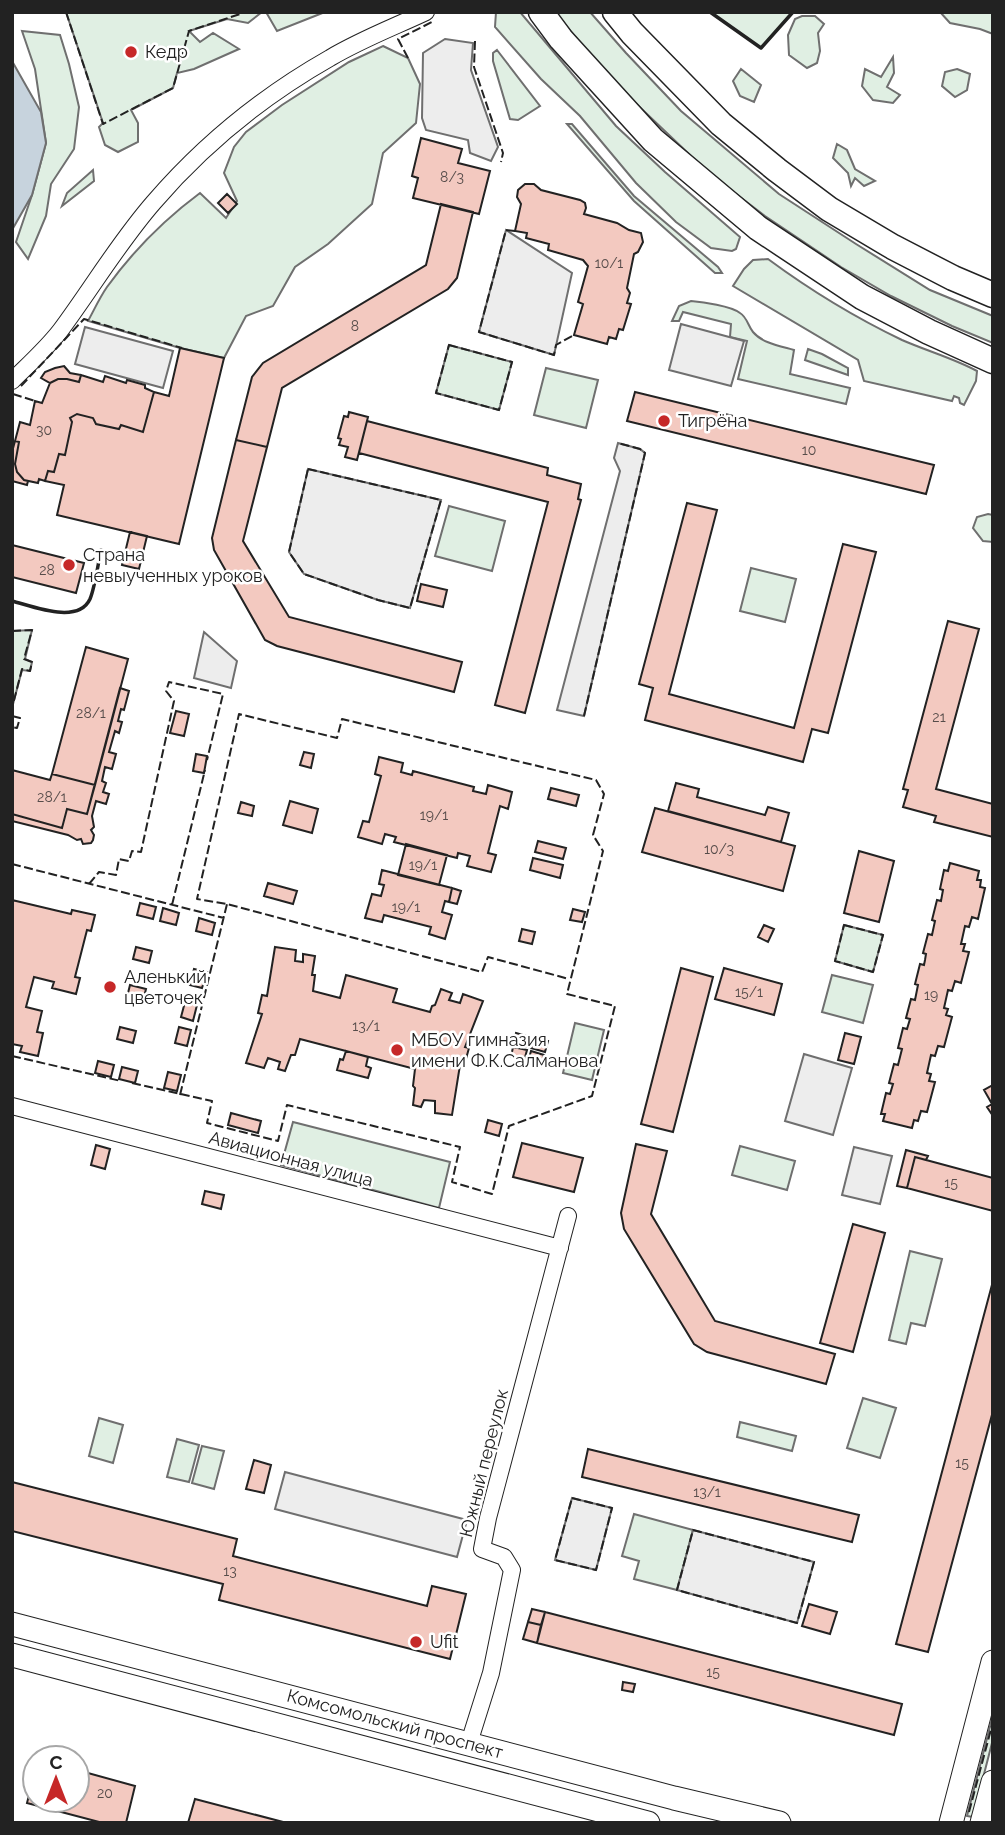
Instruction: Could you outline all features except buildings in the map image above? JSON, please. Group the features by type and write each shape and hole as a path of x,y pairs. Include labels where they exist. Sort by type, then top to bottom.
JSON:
{"main road":[{"path":"541,12 561,39 653,140 758,228 862,297 993,361"},
{"path":"615,12 721,124 829,209 893,247 993,295"},
{"name":"Комсомольский проспект","path":"12,1624 674,1798 779,1823"},
{"name":"Комсомольский проспект","path":"12,1655 648,1823"},
{"path":"951,1823 993,1661"},
{"path":"335,1741 344,1710"},
{"path":"982,1823 993,1782"}],"street":[{"path":"12,381 58,332 119,245 153,203 184,168 228,127 332,56 426,12"},
{"name":"Авиационная улица","path":"12,1106 560,1248"},
{"name":"Южный переулок","path":"469,1743 491,1673 512,1570 504,1557 482,1549 568,1216"}],"green space":[{"name":"Кедр","path":"66,12 262,12 248,23 227,19 189,31 200,42 213,33 239,49 194,69 177,73 173,88 131,110 138,123 138,142 118,152 105,145 99,127 103,123"},
{"path":"266,12 325,12 277,31"},
{"path":"496,12 520,12 616,126 740,237 736,249 732,251 711,248 676,222 636,183 580,116 541,79 495,27"},
{"path":"555,12 590,12 681,111 779,194 930,290 993,316 993,343 891,296 841,267 765,216 710,174 607,76"},
{"path":"710,12 793,12 761,48"},
{"path":"940,12 993,12 993,34 950,23"},
{"path":"815,16 824,24 818,33 820,51 817,63 807,68 789,55 788,35 795,19"},
{"path":"22,31 60,35 79,107 74,149 51,184 46,216 28,259 16,242 46,143 35,69"},
{"path":"383,46 408,58 420,84 416,123 383,153 372,204 328,244 295,267 273,306 246,316 224,358 88,321 104,291 139,248 200,193 226,218 237,201 224,173 234,147 246,132 349,62"},
{"path":"497,50 540,106 518,120 510,119 493,61 493,53"},
{"path":"893,57 894,73 887,87 900,95 893,103 873,100 862,86 865,69 881,77"},
{"path":"741,69 761,85 754,102 740,96 733,81"},
{"path":"957,69 970,74 967,90 955,97 942,86 945,72"},
{"path":"567,124 572,124 634,196 722,273 715,273 634,201"},
{"path":"837,144 847,150 855,169 875,181 864,186 855,178 851,186 848,173 833,158"},
{"path":"93,170 94,181 62,206 67,193"},
{"path":"768,259 867,322 902,340 977,371 976,381 964,405 954,396 952,401 864,381 858,360 733,286 753,260"},
{"path":"691,301 724,306 740,313 761,339 794,350 790,374 850,388 846,404 738,379 747,341 730,337 731,324 683,312 679,321 672,321 679,306"},
{"path":"449,345 512,362 499,410 436,393"},
{"path":"808,349 848,368 848,375 805,360"},
{"path":"546,368 598,380 586,428 534,415"},
{"path":"449,506 505,521 492,571 435,556"},
{"path":"993,515 993,542 983,541 973,528 977,517"},
{"path":"751,568 796,579 785,622 740,611"},
{"path":"32,630 25,659 32,662 30,671 22,670 12,708 12,631"},
{"path":"844,925 883,935 873,972 835,961"},
{"path":"832,975 873,985 863,1023 822,1012"},
{"path":"575,1023 604,1030 592,1080 563,1073"},
{"path":"293,1122 450,1162 439,1208 281,1165"},
{"path":"740,1146 795,1161 787,1190 732,1175"},
{"path":"910,1251 942,1259 925,1326 911,1323 906,1344 889,1340"},
{"path":"863,1398 896,1408 880,1458 847,1448"},
{"path":"99,1418 123,1425 113,1463 89,1456"},
{"path":"740,1422 796,1436 792,1451 737,1437"},
{"path":"177,1439 199,1445 189,1482 167,1477"},
{"path":"202,1446 224,1451 214,1489 192,1483"},
{"path":"634,1514 693,1530 677,1590 634,1579 639,1561 622,1556"},
{"path":"993,1715 993,1739 973,1817 967,1816"}],"shaded area":[{"path":"445,39 473,43 471,70 498,147 491,161 470,153 468,140 426,130 422,118 423,53"},
{"path":"12,61 41,112 46,143 32,195 12,230"},
{"path":"506,230 572,273 554,355 479,332"},
{"path":"681,324 744,341 731,386 669,370"},
{"path":"85,327 173,351 163,388 75,364"},
{"path":"618,443 645,453 584,716 557,710 620,471 614,458"},
{"path":"308,469 441,500 410,608 378,600 304,574 289,552"},
{"path":"204,632 237,661 231,688 194,678"},
{"path":"804,1054 852,1068 833,1135 785,1121"},
{"path":"854,1147 892,1156 880,1204 842,1195"},
{"path":"285,1472 467,1520 457,1557 275,1509"},
{"path":"572,1498 612,1508 596,1570 555,1560"},
{"path":"693,1530 814,1562 797,1623 677,1590"}],"fence":[{"path":"66,12 103,124 173,88 189,31 246,12"},
{"path":"408,58 398,39 434,21"},
{"path":"475,41 474,67 503,153 501,162"},
{"path":"515,231 506,230 479,332 554,355 556,345 574,335"},
{"path":"21,386 84,319 182,348"},
{"path":"449,345 512,362 499,410 436,393 449,345"},
{"path":"13,394 35,401"},
{"path":"584,716 645,453 618,443"},
{"path":"308,469 441,500 410,608 378,600 304,574 289,552 308,469"},
{"path":"12,631 32,630 24,659 32,662 30,671 22,669 12,708"},
{"path":"89,884 99,872 116,875 119,859 129,861 132,851 141,852 174,701 166,691 169,682 223,694 207,760"},
{"path":"132,1083 212,1101 207,1123 278,1141 287,1105 460,1147 452,1182 492,1194 509,1126 592,1096 615,1006 567,994 603,851 593,835 604,794 596,780 342,719 337,738 239,714 197,899 227,904 482,972 488,957 569,979"},
{"path":"12,716 20,718 17,728 12,727"},
{"path":"172,905 205,770"},
{"path":"12,864 224,918"},
{"path":"180,1095 227,904"},
{"path":"844,925 883,935 873,972 835,961 844,925"},
{"path":"12,1056 121,1081"},
{"path":"572,1498 612,1508 596,1570 555,1560 572,1498"},
{"path":"693,1530 814,1562 797,1623 677,1590 693,1530"},
{"path":"969,1812 993,1722"}],"wall":[{"path":"710,12 761,48 793,12"},
{"path":"12,601 54,612 76,611 84,607 92,594 101,550"}],"place":[{"name":"Кедр","path":"131,52"},
{"name":"Тигрёна","path":"664,421"},
{"name":"Страна невыученных уроков","path":"69,565"},
{"name":"Аленький цветочек","path":"110,987"},
{"name":"МБОУ гимназия имени Ф.К.Салманова","path":"397,1050"},
{"name":"Ufit","path":"416,1642"}]}
